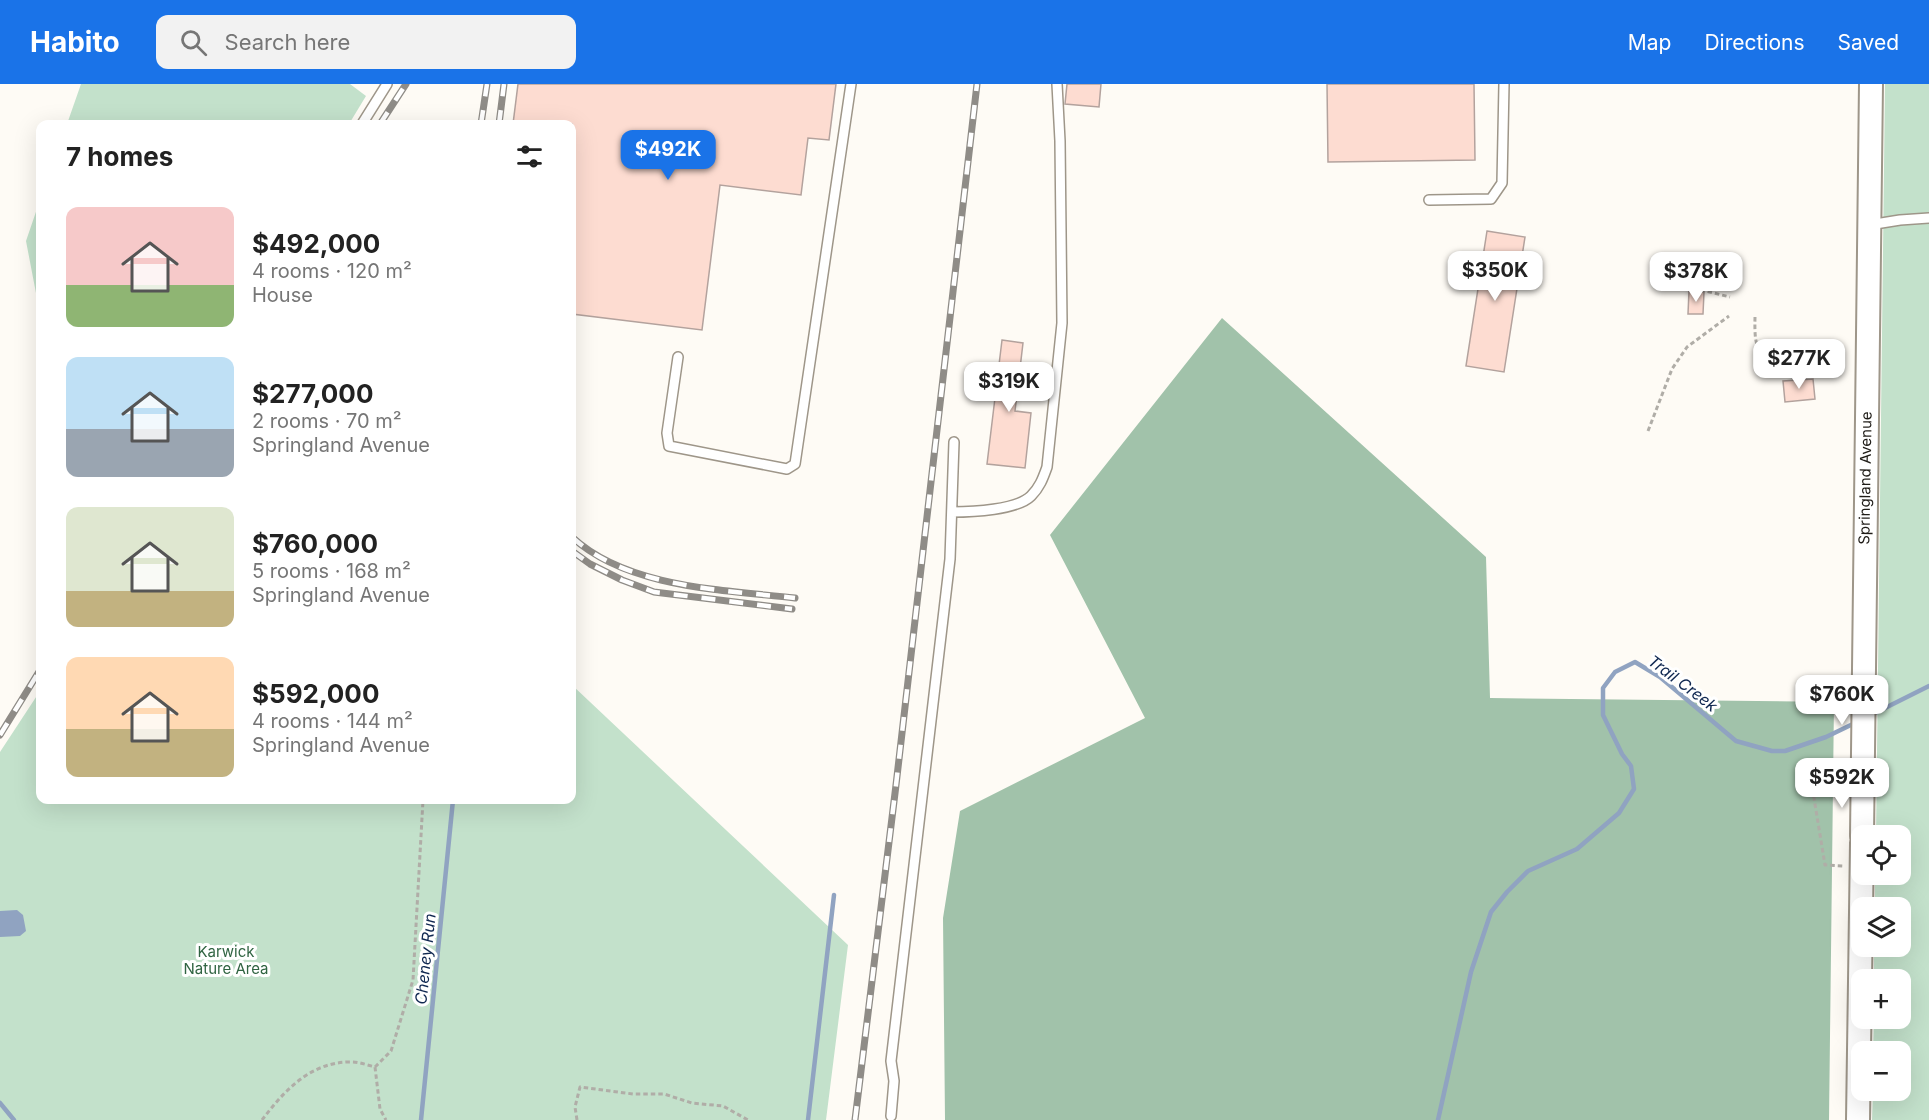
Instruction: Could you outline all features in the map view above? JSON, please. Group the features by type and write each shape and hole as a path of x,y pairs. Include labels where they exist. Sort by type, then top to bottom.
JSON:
{"street":[{"name":"Springland Avenue","path":"1862,825 1871,84"},
{"path":"1858,1120 1861,885"}],"lane":[{"path":"364,120 387,84"},
{"path":"678,357 667,433 669,446 788,469 795,464 851,84"},
{"path":"952,512 1018,504 1030,498 1042,483 1047,467 1062,323 1058,84"},
{"path":"1429,200 1491,199 1502,183 1504,84"},
{"path":"1869,225 1900,219 1929,218"},
{"path":"891,1116 894,1081 891,1061 947,587 954,442"}],"path":[{"path":"1693,288 1730,297"},
{"path":"1648,430 1672,369 1687,347 1729,316"},
{"path":"1755,317 1754,336 1757,345 1769,356 1790,367 1793,381"},
{"path":"1810,774 1825,865"},
{"path":"375,1067 391,1051 413,980 423,804"},
{"path":"262,1120 289,1086 319,1067 351,1062 375,1067"},
{"path":"375,1067 380,1109 386,1120"},
{"path":"577,1120 575,1107 580,1087 633,1094 664,1094 692,1103 723,1106 748,1120"}],"green space":[{"path":"81,84 350,84 366,96 351,120 68,120"},
{"path":"1885,84 1929,84 1929,1120 1872,1120 1873,1101 1911,1101 1911,1041 1873,1041 1874,1029 1911,1029 1911,969 1874,969 1874,957 1911,957 1911,897 1875,897 1875,885 1911,885 1911,825 1876,825"},
{"path":"36,212 36,293 26,241"},
{"path":"1222,318 1486,557 1490,698 1834,702 1829,1120 945,1120 943,918 960,811 1145,718 1050,535"},
{"name":"Karwick Nature Area","path":"576,689 848,945 826,1120 0,1120 0,752 36,697 36,804 576,804"}],"water":[{"path":"17,910 23,915 26,931 20,936 0,937 0,911"}],"building":[{"path":"518,84 836,84 829,140 808,138 801,195 720,185 702,330 576,314 576,120 514,120"},
{"path":"1067,84 1101,84 1099,107 1065,104"},
{"path":"1327,84 1474,84 1475,160 1328,162"},
{"path":"1487,231 1525,237 1504,372 1466,366"},
{"path":"1689,291 1704,292 1703,314 1688,314"},
{"path":"1002,340 1023,343 1015,411 1031,413 1025,468 987,464"},
{"path":"1813,379 1815,399 1785,402 1783,381"}],"waterway":[{"name":"Trail Creek","path":"1438,1120 1471,972 1491,912 1528,871 1577,849 1619,813 1634,789 1631,766 1622,754 1603,715 1603,688 1615,672 1635,662 1660,677 1736,741 1772,751 1785,751 1826,737 1855,723"},
{"name":"Trail Creek","path":"1871,715 1929,686"},
{"name":"Cheney Run","path":"421,1120 453,804"},
{"path":"808,1120 834,895"},
{"name":"Trail Creek","path":"0,1103 14,1120"}],"railway":[{"path":"383,120 406,84"},
{"path":"482,120 487,84"},
{"path":"500,120 504,84"},
{"path":"855,1120 977,84"},
{"path":"576,540 594,554 648,577 708,589 795,598"},
{"path":"576,554 590,564 622,580 654,592 792,609"},
{"path":"0,735 36,676"}]}
